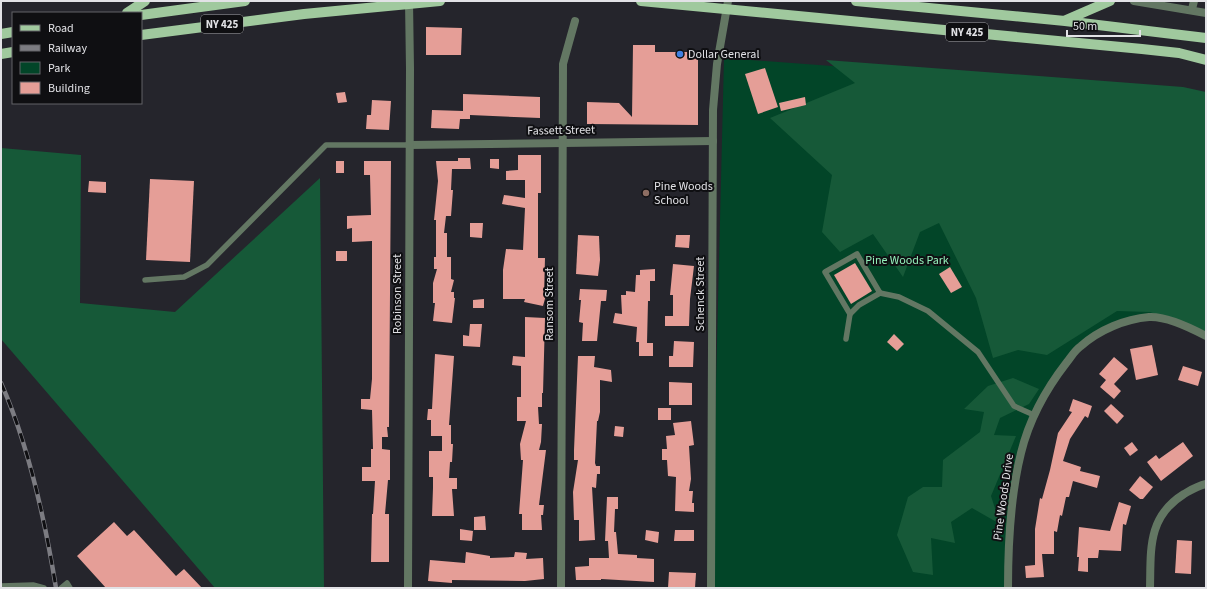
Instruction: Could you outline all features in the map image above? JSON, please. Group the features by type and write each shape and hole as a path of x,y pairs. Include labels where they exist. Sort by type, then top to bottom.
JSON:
{"main road":[{"path":"128,12 145,1"},
{"name":"NY 425","path":"142,15 246,1"},
{"name":"NY 425","path":"142,35 409,2 440,1"},
{"name":"NY 425","path":"641,1 728,5 1179,53 1206,60"},
{"name":"NY 425","path":"856,1 1065,21 1206,38"},
{"path":"1065,21 1110,1"},
{"path":"1,34 12,32"},
{"path":"1,54 12,52"}],"street":[{"path":"1134,1 1193,5 1206,13"},
{"name":"Robinson Street","path":"408,588 409,2"},
{"name":"Schenck Street","path":"711,588 714,82 728,5"},
{"name":"Ransom Street","path":"561,588 563,64 575,21"},
{"name":"Fassett Street","path":"409,145 713,141"},
{"name":"Pine Woods Drive","path":"1008,588 1008,542 1014,492 1021,452 1034,415 1052,381 1080,346 1112,326 1150,317 1185,324 1206,336"},
{"path":"1150,588 1152,540 1158,519 1171,502 1197,486 1206,484"}],"lane":[{"path":"144,280 184,277 207,265 326,145 409,145"},
{"path":"850,314 826,272 857,254 880,293"},
{"path":"846,339 850,314 859,305 880,293 900,297 928,311 978,352 1014,406 1034,415"},
{"path":"61,588 67,583 70,588"},
{"path":"1,586 33,585 44,588"}],"green space":[{"name":"Pine Woods Park","path":"724,58 1152,90 1206,336 1151,317 1112,326 1080,346 1034,415 1014,492 1008,588 711,588"},
{"path":"826,60 1183,87 1206,92 1206,332 1150,312 1117,311 1047,355 1018,350 993,358 976,298 939,223 920,232 903,277 873,234 840,252 822,232 832,175 770,118 855,83"},
{"path":"1,148 81,155 80,303 175,312 320,178 324,588 215,588 1,339"},
{"path":"1013,378 1039,389 1029,404 1000,418 994,435 1016,436 991,496 1000,524 972,508 951,522 955,543 931,538 933,575 913,572 897,535 908,497 923,487 942,487 943,460 980,432 984,412 964,409 988,386"}],"building":[{"path":"426,27 462,28 461,55 426,55"},
{"path":"633,45 655,45 655,52 698,52 698,125 587,124 587,102 619,103 632,117"},
{"path":"765,68 778,107 758,114 745,74"},
{"path":"345,92 347,102 338,103 336,93"},
{"path":"463,94 540,97 540,118 470,115 470,119 460,119 459,129 431,128 432,110 463,111"},
{"path":"805,97 806,105 781,111 779,103"},
{"path":"372,100 391,101 389,130 366,129 367,115 371,115"},
{"path":"518,155 541,155 541,193 538,193 538,258 545,258 544,295 546,295 543,306 524,302 525,299 503,299 503,270 506,249 523,250 525,208 502,204 504,195 525,198 525,180 506,180 506,171 518,170"},
{"path":"458,158 470,158 471,169 452,169 451,190 453,190 451,216 446,216 444,233 447,233 447,257 451,257 451,279 454,280 451,292 454,292 455,298 452,323 433,321 435,303 433,303 433,283 437,269 434,269 434,257 436,257 436,220 434,220 438,181 436,161 458,161"},
{"path":"490,159 499,159 499,169 490,168"},
{"path":"336,161 344,161 344,173 336,173"},
{"path":"364,161 391,161 389,427 387,427 388,437 382,437 382,449 390,450 390,480 388,480 385,514 389,514 389,562 371,562 372,514 375,481 362,481 362,467 371,467 371,449 373,449 372,410 361,409 361,399 370,399 372,379 372,241 352,242 352,228 347,229 347,216 371,215 370,175 364,175"},
{"path":"150,179 194,181 190,262 146,260"},
{"path":"89,181 106,182 106,193 88,192"},
{"path":"470,223 483,223 482,238 470,237"},
{"path":"578,235 599,236 600,260 598,276 576,274"},
{"path":"676,235 690,235 689,248 675,247"},
{"path":"336,251 347,251 347,261 336,261"},
{"path":"855,263 872,291 851,304 834,275"},
{"path":"673,264 694,266 690,299 689,326 665,326 665,316 673,316 673,295 670,295"},
{"path":"950,267 962,287 951,293 939,274"},
{"path":"655,269 655,281 650,281 647,343 653,343 653,356 639,356 639,342 636,342 637,327 613,323 615,313 622,314 621,295 626,295 626,291 635,292 636,275 640,275 640,270"},
{"path":"580,289 607,290 606,301 601,301 597,341 582,341 583,323 579,322 581,300 579,300"},
{"path":"484,299 484,308 473,308 473,300"},
{"path":"525,317 545,318 542,407 538,407 539,424 542,424 539,450 546,450 539,505 544,505 543,515 541,515 542,530 522,530 522,514 519,514 523,460 521,460 520,444 526,421 517,421 517,397 521,397 521,366 512,365 513,356 525,357"},
{"path":"470,324 482,324 480,347 463,346 463,335 469,336"},
{"path":"894,334 904,344 897,351 887,342"},
{"path":"674,341 694,342 693,367 669,367 669,356 673,356"},
{"path":"1152,345 1158,375 1136,380 1130,349"},
{"path":"435,354 454,356 449,425 451,425 451,444 453,444 449,478 457,478 457,489 452,489 454,516 432,516 433,477 429,477 429,451 442,451 442,436 431,436 431,420 427,420 428,409 432,409"},
{"path":"578,356 595,356 594,367 611,370 612,382 600,380 600,412 597,421 595,463 596,466 600,466 600,474 597,474 596,488 592,487 595,540 579,541 579,520 574,520 573,492 578,460 574,460 574,450"},
{"path":"1114,357 1128,369 1114,384 1121,391 1114,399 1100,387 1106,380 1099,374"},
{"path":"1183,366 1202,372 1198,386 1178,380"},
{"path":"669,382 692,383 692,405 669,405"},
{"path":"1073,399 1092,406 1088,418 1085,416 1070,439 1063,461 1081,467 1080,471 1100,476 1097,488 1073,481 1069,497 1066,497 1062,516 1060,515 1057,532 1054,531 1054,554 1042,554 1044,577 1026,578 1025,566 1035,565 1035,529 1040,498 1042,499 1058,433 1072,412 1069,411"},
{"path":"1111,404 1124,416 1117,424 1104,411"},
{"path":"658,408 671,408 671,420 658,420"},
{"path":"691,421 694,445 689,446 691,479 689,491 693,491 692,503 694,503 694,512 675,511 676,477 668,476 667,460 662,460 662,449 667,449 666,436 675,435 673,423"},
{"path":"615,426 624,427 623,437 614,436"},
{"path":"1132,442 1138,450 1130,456 1124,448"},
{"path":"1183,442 1193,456 1161,481 1147,462 1156,455 1159,459"},
{"path":"1140,476 1153,487 1143,499 1140,499 1129,490"},
{"path":"607,497 618,497 618,509 615,509 614,532 616,532 618,554 637,555 637,558 654,559 654,582 601,579 576,580 575,567 589,566 589,558 609,558 608,541 605,541"},
{"path":"1119,502 1131,506 1126,525 1123,524 1121,551 1099,550 1098,558 1088,558 1088,572 1078,571 1079,557 1077,557 1079,527 1110,531"},
{"path":"485,516 486,530 474,530 474,517"},
{"path":"114,522 127,536 134,530 176,576 184,569 202,588 106,588 77,556"},
{"path":"460,529 473,531 472,541 460,540"},
{"path":"646,530 659,532 658,543 645,540"},
{"path":"675,530 694,530 694,541 674,541"},
{"path":"1177,540 1192,541 1191,574 1175,573"},
{"path":"466,552 490,556 490,558 514,557 515,552 527,553 526,559 543,558 544,579 525,581 452,580 452,583 428,581 430,560 465,563"},
{"path":"669,572 696,573 695,588 668,588"}],"railway":[{"path":"1,383 20,432 35,484 47,536 56,588"}],"place":[{"name":"Dollar General","path":"680,54"},
{"name":"Pine Woods School","path":"646,193"}]}
